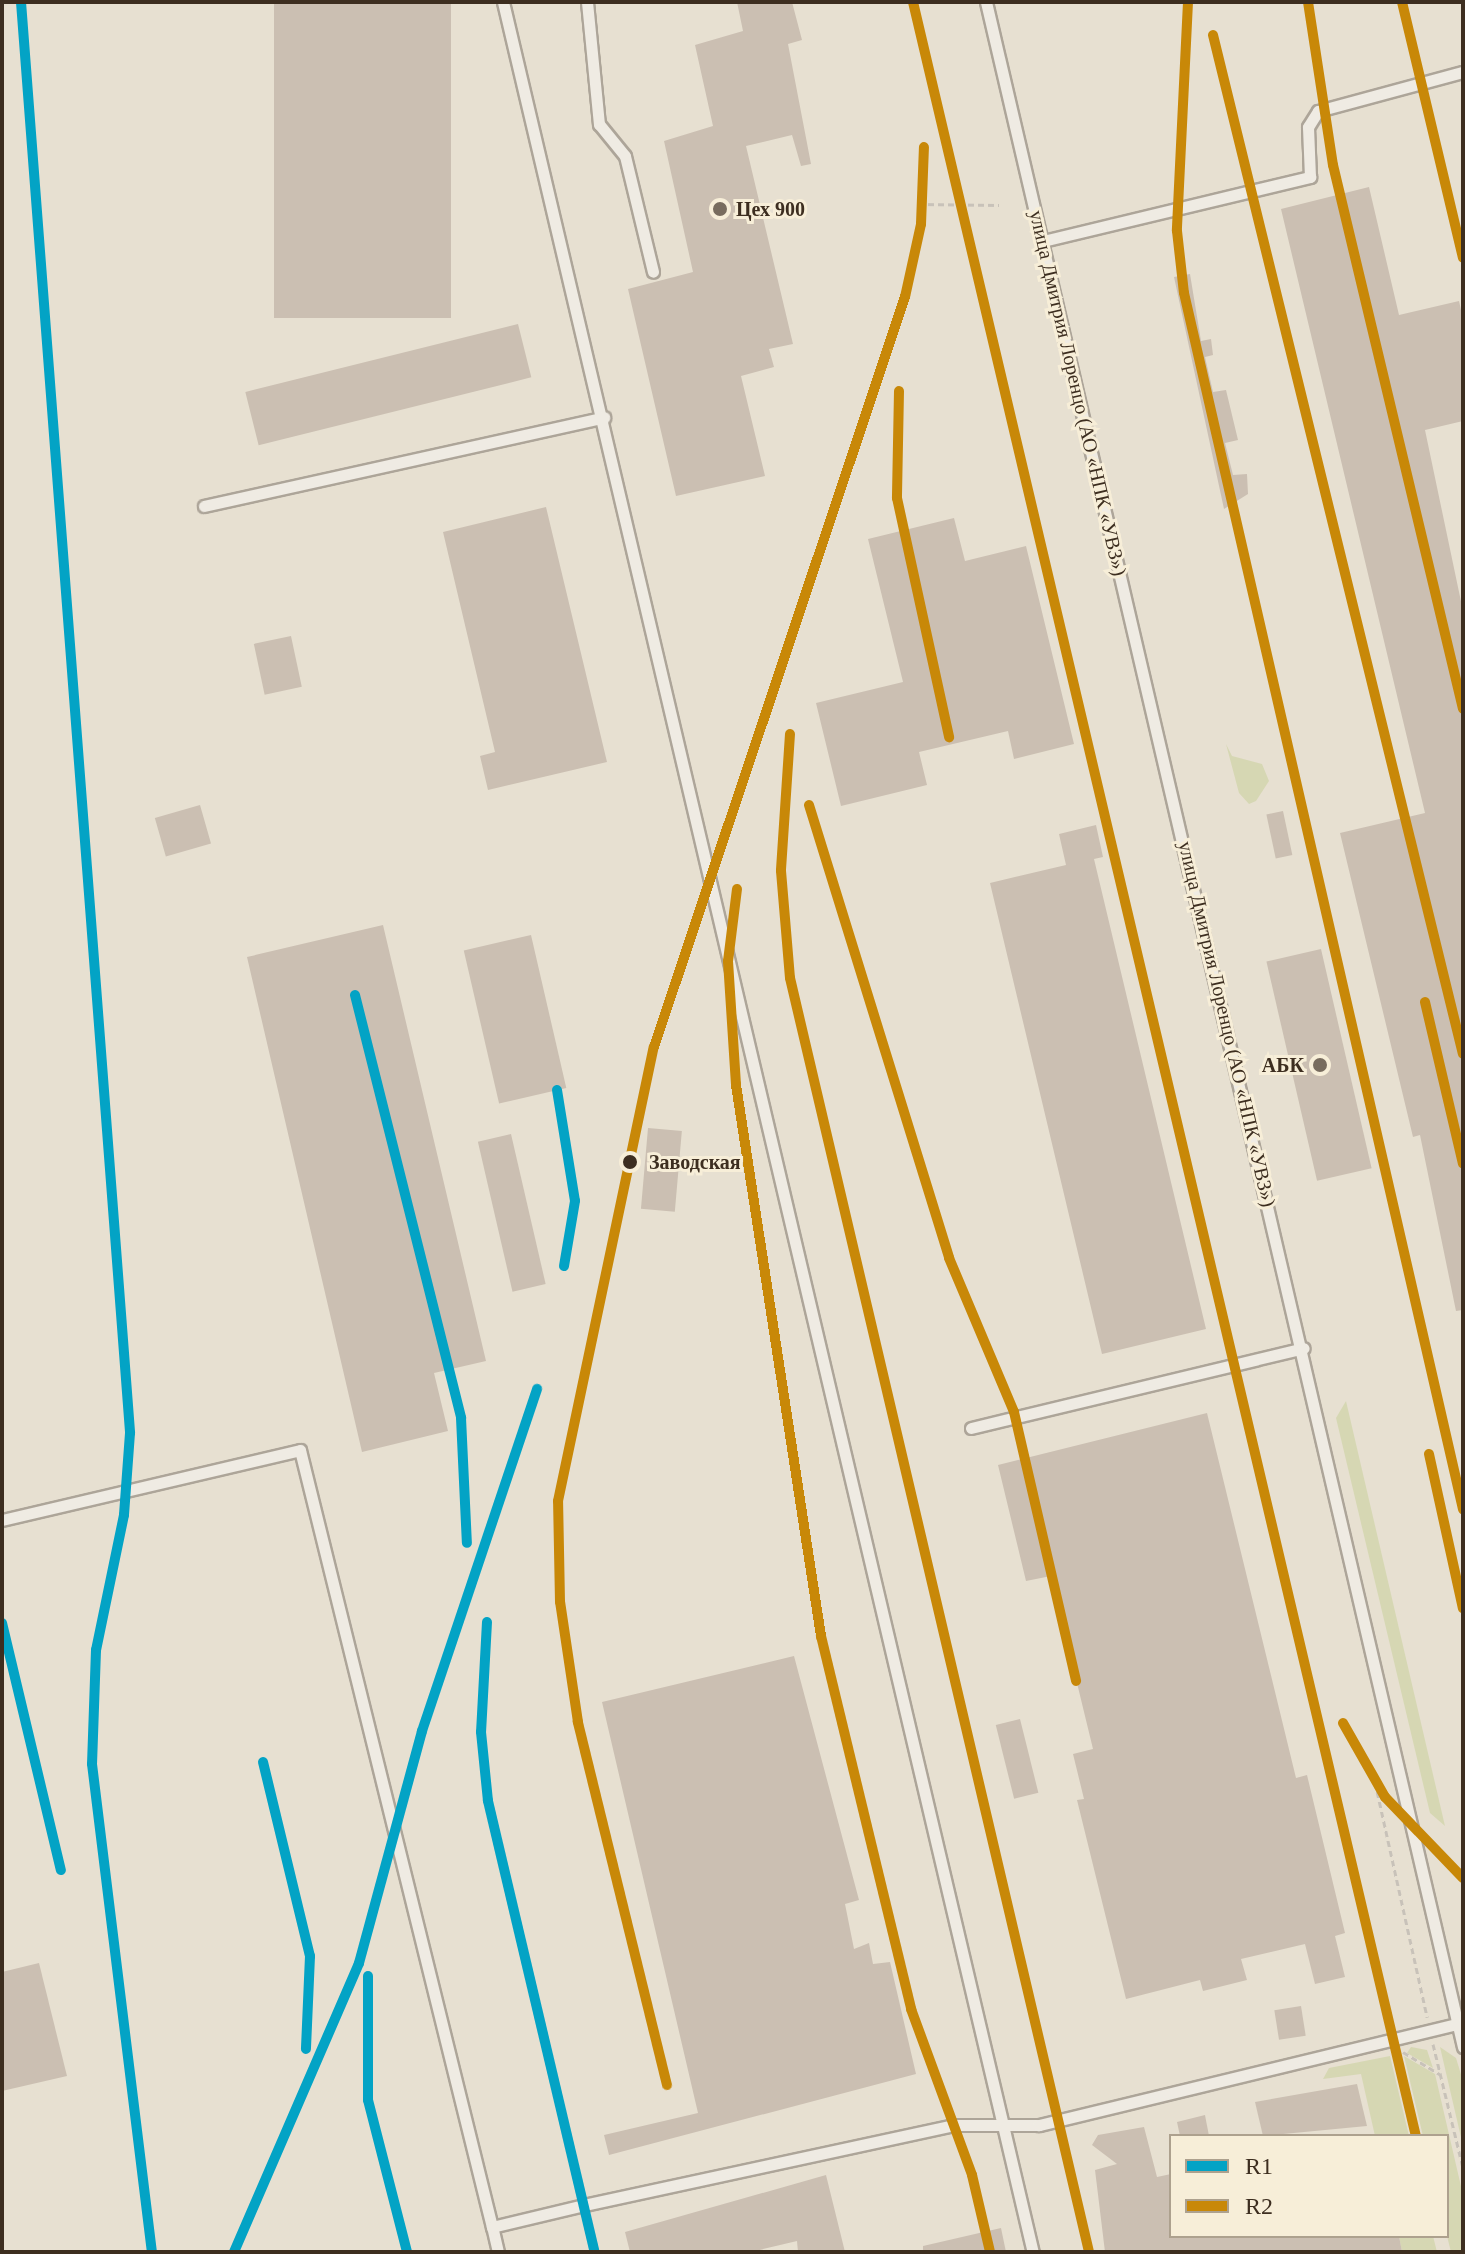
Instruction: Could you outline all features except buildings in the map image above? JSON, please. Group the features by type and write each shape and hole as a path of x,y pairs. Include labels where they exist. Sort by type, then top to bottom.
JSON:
{"lane":[{"path":"503,2 604,417 1033,2252"},
{"path":"587,2 599,124 625,156 653,272"},
{"name":"улица Дмитрия Лоренцо (АО «НПК «УВЗ»)","path":"986,2 1303,1348 1463,2047"},
{"path":"1043,241 1310,177 1308,127 1318,111 1463,72"},
{"path":"204,506 604,417"},
{"path":"971,1428 1303,1348"},
{"path":"2,1520 300,1450 498,2252"},
{"path":"492,2227 953,2125 1006,2129 1457,2024"}],"path":[{"path":"918,204 999,205"},
{"path":"1375,1782 1463,2168"},
{"path":"1402,2052 1441,2075"}],"green space":[{"path":"1226,744 1232,756 1262,764 1269,781 1256,801 1249,804 1239,793"},
{"path":"1346,1401 1445,1826 1430,1813 1336,1418"},
{"path":"1411,2047 1427,2050 1433,2068 1407,2053"},
{"path":"1440,2047 1456,2058 1463,2081 1463,2146"},
{"path":"1390,2056 1409,2134 1375,2134 1361,2074 1323,2079 1329,2068"},
{"path":"1404,2056 1435,2074 1449,2134 1423,2134"},
{"path":"1449,2134 1463,2195 1463,2252 1451,2252 1448,2238"},
{"path":"1399,2238 1434,2238 1437,2252 1402,2252"}],"transit line":[{"name":"R1","path":"21,2 130,1433 124,1515 96,1650 92,1764 152,2252"},
{"name":"R2","path":"913,2 1416,2134"},
{"name":"R2","path":"1188,2 1177,231 1184,293 1463,1509"},
{"name":"R2","path":"1308,2 1333,165 1463,709"},
{"name":"R2","path":"1402,2 1463,258"},
{"name":"R2","path":"1213,35 1463,1054"},
{"name":"R2","path":"667,2085 578,1722 560,1602 558,1501 654,1047 905,297 921,224 924,147"},
{"name":"R2","path":"899,391 897,498 949,737"},
{"name":"R2","path":"790,734 781,871 790,978 1089,2252"},
{"name":"R2","path":"809,805 949,1258 1014,1412 1076,1681"},
{"name":"R2","path":"737,889 728,961 736,1085 821,1636 911,2009 972,2175 990,2252"},
{"name":"R1","path":"355,995 461,1418 467,1543"},
{"name":"R2","path":"1425,1002 1463,1164"},
{"name":"R1","path":"557,1090 575,1201 564,1266"},
{"name":"R1","path":"234,2252 359,1963 422,1731 537,1389"},
{"name":"R2","path":"1429,1454 1463,1608"},
{"name":"R1","path":"487,1622 481,1732 488,1801 595,2252"},
{"name":"R1","path":"2,1623 61,1870"},
{"name":"R2","path":"1343,1723 1385,1797 1463,1878"},
{"name":"R1","path":"263,1762 310,1956 306,2049"},
{"name":"R1","path":"368,1976 368,2100 407,2252"}],"place":[{"name":"Цех 900","path":"720,209"},
{"name":"АБК","path":"1320,1065"},
{"name":"Заводская","path":"630,1162"}]}
